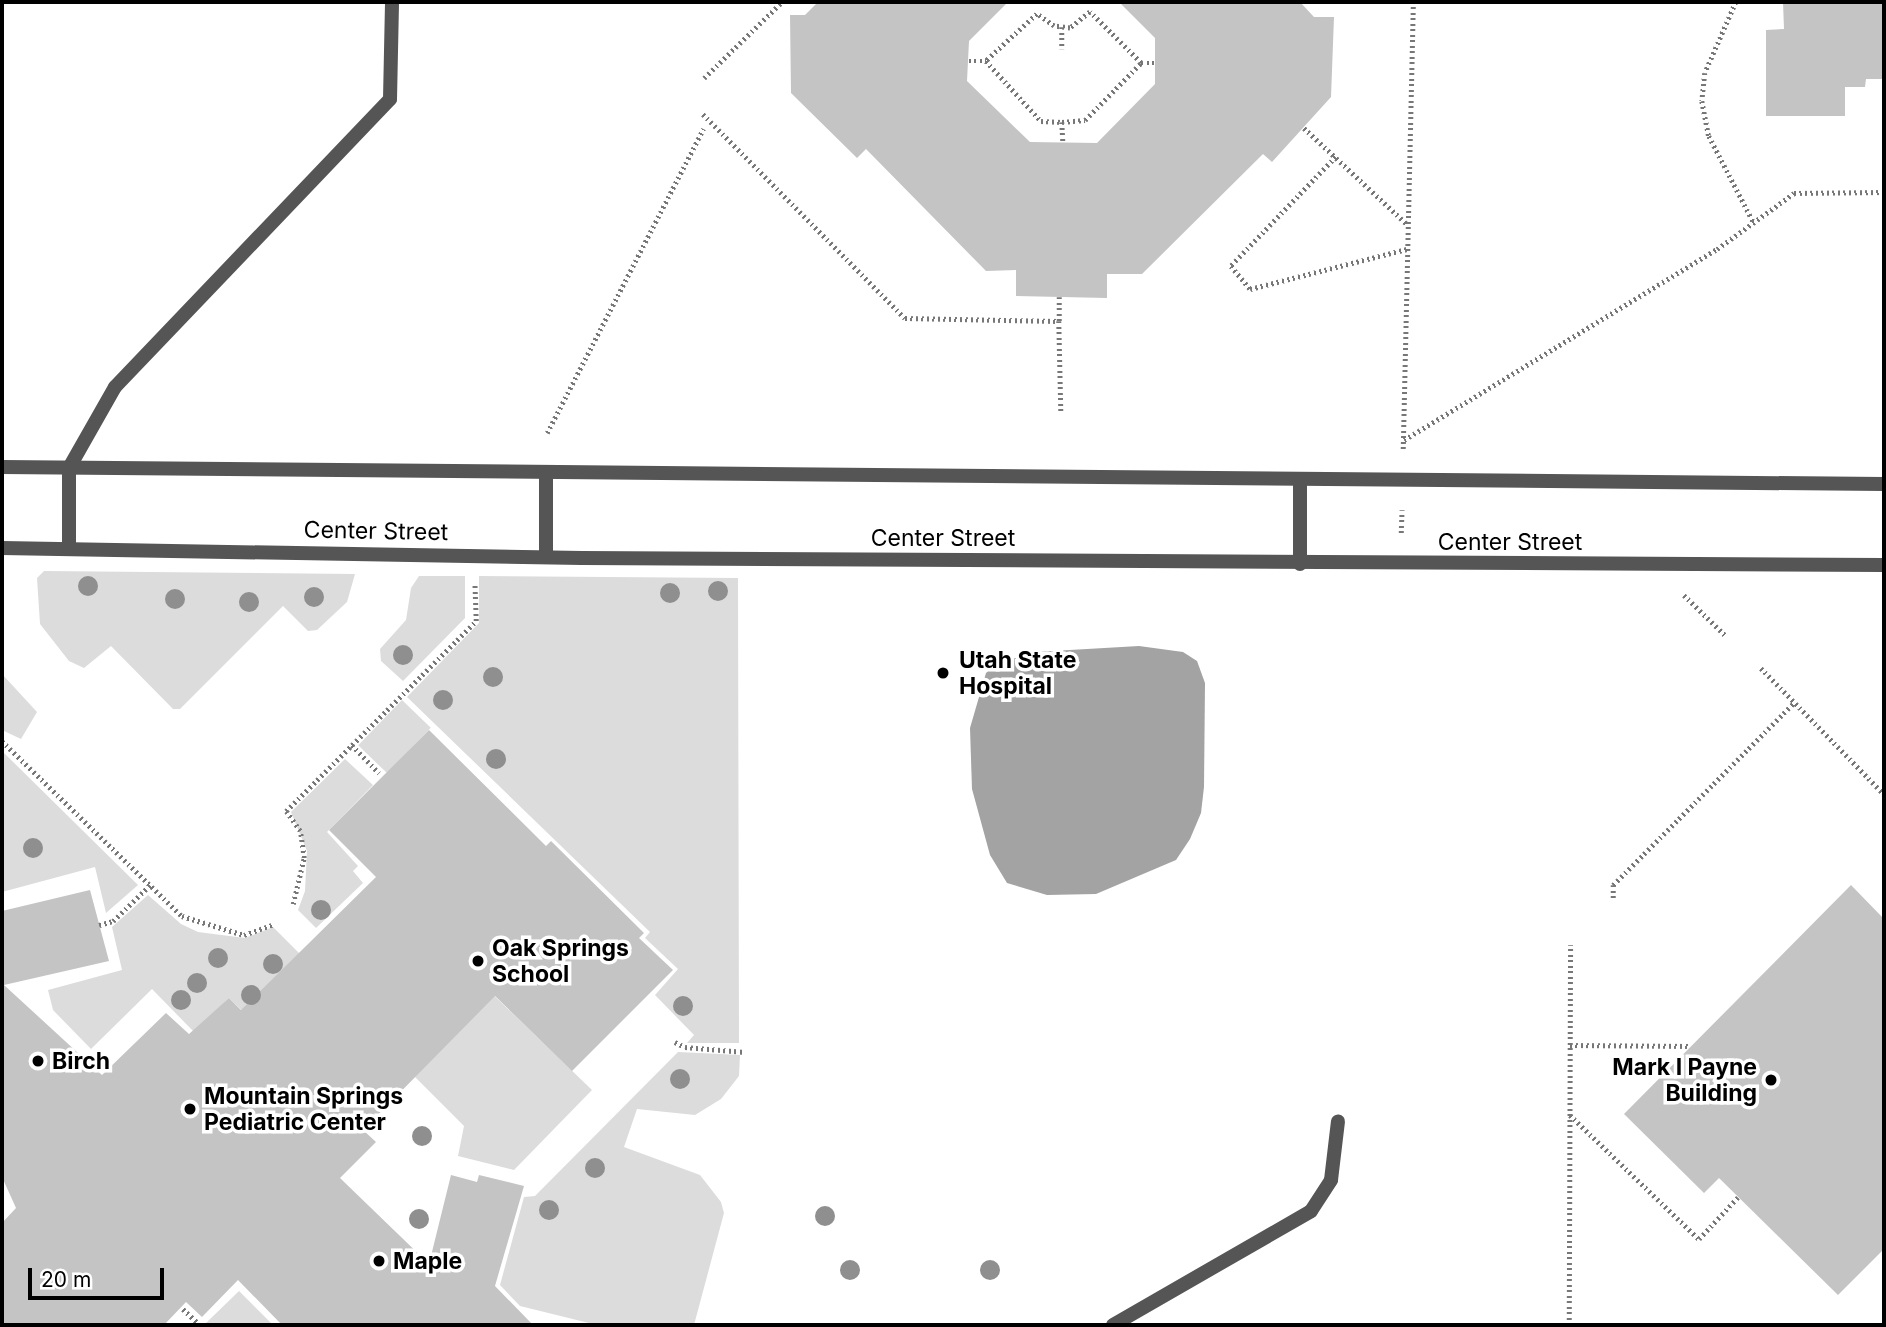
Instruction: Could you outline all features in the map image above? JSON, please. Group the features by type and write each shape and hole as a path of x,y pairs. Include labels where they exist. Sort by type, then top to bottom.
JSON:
{"street":[{"path":"69,548 69,468 115,387 390,99 392,2"},
{"path":"2,467 1402,482 1884,484"},
{"path":"546,472 546,558"},
{"path":"1300,480 1300,564"},
{"name":"Center Street","path":"2,548 546,558 1884,565"},
{"path":"1113,1325 1311,1211 1331,1180 1338,1121"}],"path":[{"path":"704,79 782,2"},
{"path":"1401,564 1413,2"},
{"path":"1736,2 1705,73 1702,101 1709,136 1754,223"},
{"path":"969,61 986,61 1037,14 1062,27 1070,28 1090,12 1141,62 1155,62"},
{"path":"1062,27 1062,49"},
{"path":"986,61 1041,121 1062,122 1085,120 1141,62"},
{"path":"703,114 905,318 1059,321"},
{"path":"1062,122 1063,142"},
{"path":"1304,128 1408,225"},
{"path":"547,433 703,129"},
{"path":"1336,158 1231,266 1250,289 1407,249"},
{"path":"1403,441 1754,223 1794,193 1884,192"},
{"path":"1059,297 1061,411"},
{"path":"293,904 304,858 300,831 286,811 476,621 475,570"},
{"path":"1679,589 1726,636"},
{"path":"1760,668 1884,794"},
{"path":"1613,898 1613,885 1796,702"},
{"path":"2,741 182,916 219,930 244,935 272,925"},
{"path":"352,745 379,773"},
{"path":"100,925 113,921 150,886"},
{"path":"1569,1325 1570,945"},
{"path":"675,1042 685,1047 745,1052"},
{"path":"1570,1045 1691,1046"},
{"path":"1570,1115 1699,1239 1738,1197"},
{"path":"183,1309 200,1325"}],"shaded area":[{"path":"44,571 355,574 347,602 317,630 308,631 283,606 180,709 173,709 111,646 84,668 69,661 40,624 37,578"},
{"path":"419,576 465,576 465,618 403,681 381,661 380,649 406,620 411,588"},
{"path":"479,576 738,578 739,1043 687,1043 694,1035 655,995 678,969 645,938 650,932 407,697 479,623"},
{"path":"1139,646 1183,652 1197,661 1205,683 1204,787 1201,813 1190,839 1176,860 1096,894 1047,895 1007,883 990,855 972,789 970,728 986,673 997,664 1035,652"},
{"path":"2,674 37,712 21,739 2,730"},
{"path":"402,700 431,728 387,773 358,745"},
{"path":"2,751 138,885 106,913 95,867 2,892"},
{"path":"345,759 373,785 327,832 358,866 353,871 363,883 316,928 298,910 305,891 307,851 291,812"},
{"path":"148,895 181,924 198,932 245,938 273,927 300,954 250,1018 229,998 194,1032 152,989 91,1049 53,1010 48,990 122,970 112,927"},
{"path":"478,980 592,1090 514,1170 458,1156 464,1126 415,1077"},
{"path":"678,1052 740,1055 739,1076 721,1099 695,1115 637,1109 624,1147 700,1175 721,1202 724,1213 694,1325 597,1325 520,1306 500,1285 524,1197 535,1196"},
{"path":"239,1291 273,1325 206,1323"}],"building":[{"path":"818,2 1008,2 969,41 967,81 1030,142 1097,143 1155,84 1155,38 1119,2 1300,2 1314,17 1334,17 1331,97 1272,162 1263,154 1142,274 1107,274 1107,298 1016,296 1016,270 986,271 866,149 857,158 791,93 790,15 805,15"},
{"path":"1783,2 1884,2 1884,79 1866,79 1865,87 1845,87 1845,116 1766,116 1766,30 1784,29"},
{"path":"429,730 546,846 551,841 644,933 639,938 673,970 572,1071 495,996 363,1130 376,1142 340,1178 429,1264 451,1175 477,1182 479,1175 524,1186 495,1286 533,1325 282,1325 238,1280 202,1317 186,1302 164,1325 2,1325 2,1223 16,1208 2,1177 2,911 90,890 109,961 4,985 102,1075 166,1013 189,1034 229,998 241,1010 376,877 329,830"},
{"name":"Mark I Payne Building","path":"1851,885 1884,919 1884,1249 1838,1295 1719,1178 1704,1193 1624,1114"}],"place":[{"name":"Utah State Hospital","path":"943,673"},
{"name":"Oak Springs School","path":"478,961"},
{"name":"Birch","path":"38,1061"},
{"name":"Mark I Payne Building","path":"1771,1080"},
{"name":"Mountain Springs Pediatric Center","path":"190,1109"},
{"name":"Maple","path":"379,1261"}]}
